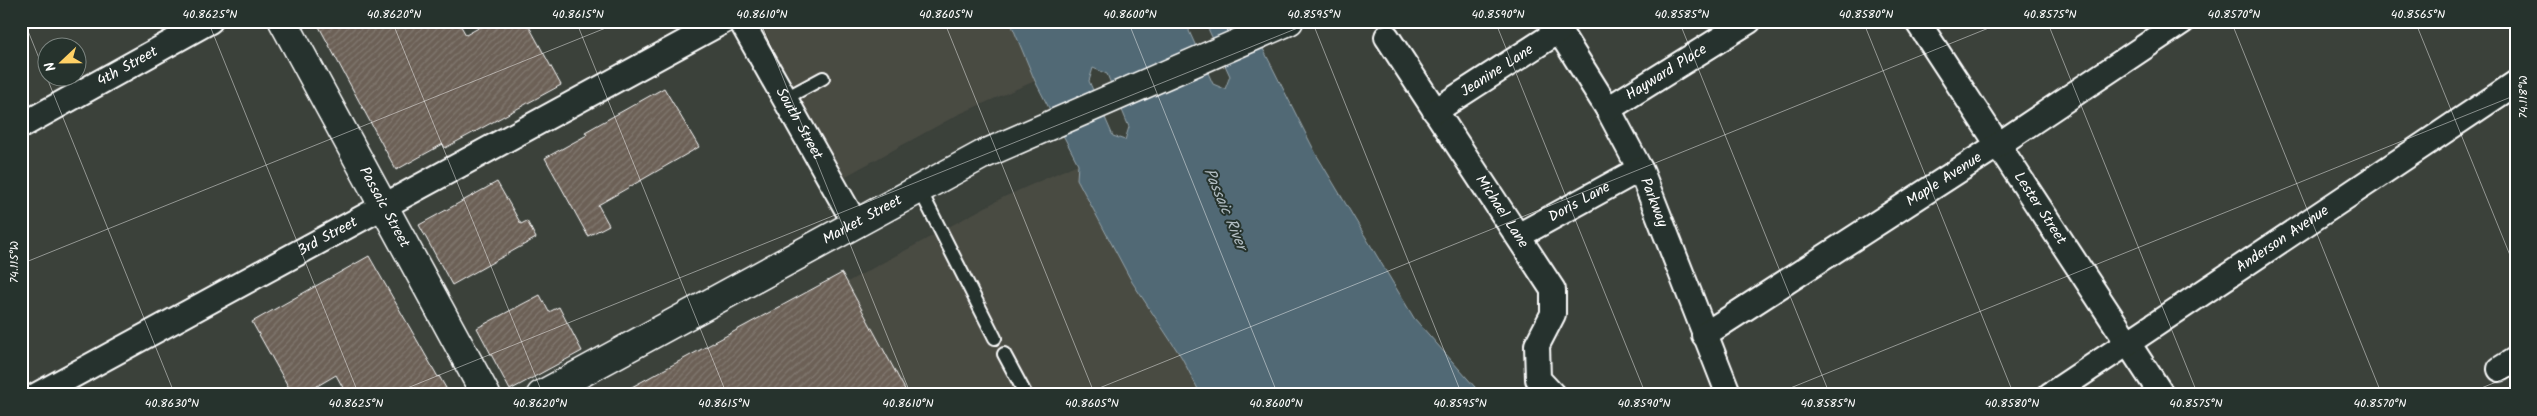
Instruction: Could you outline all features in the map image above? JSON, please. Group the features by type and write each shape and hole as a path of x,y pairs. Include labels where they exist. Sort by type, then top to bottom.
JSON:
{"street":[{"name":"4th Street","path":"21,126 210,21"},
{"name":"Passaic Street","path":"283,21 486,395"},
{"name":"3rd Street","path":"37,395 724,21"},
{"name":"South Street","path":"741,21 856,225"},
{"name":"Market Street","path":"541,395 982,155 1290,21"},
{"name":"Hayward Place","path":"1608,109 1749,21"},
{"name":"Lester Street","path":"1917,21 2162,395"},
{"name":"Maple Avenue","path":"1704,335 1998,145 2183,21"},
{"name":"Parkway","path":"1556,26 1608,109 1640,169 1728,395"},
{"name":"Jeanine Lane","path":"1435,110 1556,26"},
{"name":"Michael Lane","path":"1387,37 1553,290 1553,314 1537,345 1538,379 1553,395"},
{"name":"Anderson Avenue","path":"2050,395 2516,83"},
{"name":"Doris Lane","path":"1518,236 1640,169"}],"lane":[{"path":"784,99 822,78"},
{"path":"920,190 995,338"},
{"path":"1004,354 1026,395"}],"shaded area":[{"path":"744,21 1010,21 1035,81 959,114 833,183"},
{"path":"1078,164 1077,179 1132,282 1182,358 1201,395 639,395 1004,197"}],"water":[{"name":"Passaic River","path":"1010,21 1192,21 1189,31 1213,84 1225,89 1230,76 1205,22 1201,21 1249,21 1316,154 1414,318 1482,395 1201,395 1182,358 1132,282 1077,179 1078,164 1035,81","holes":["1093,68 1107,74 1129,127 1125,140 1113,136 1089,81"]}],"building":[{"path":"316,21 458,21 466,35 491,21 526,21 561,85 445,148 443,144 396,170"},
{"path":"664,88 699,147 598,205 609,225 588,236 545,158 587,135 585,132"},
{"path":"497,182 521,224 527,221 536,238 452,285 419,225"},
{"path":"369,256 450,395 347,395 336,375 302,395 293,395 252,322"},
{"path":"842,273 908,395 617,395"},
{"path":"540,295 549,312 559,307 582,351 510,390 477,328"}]}
